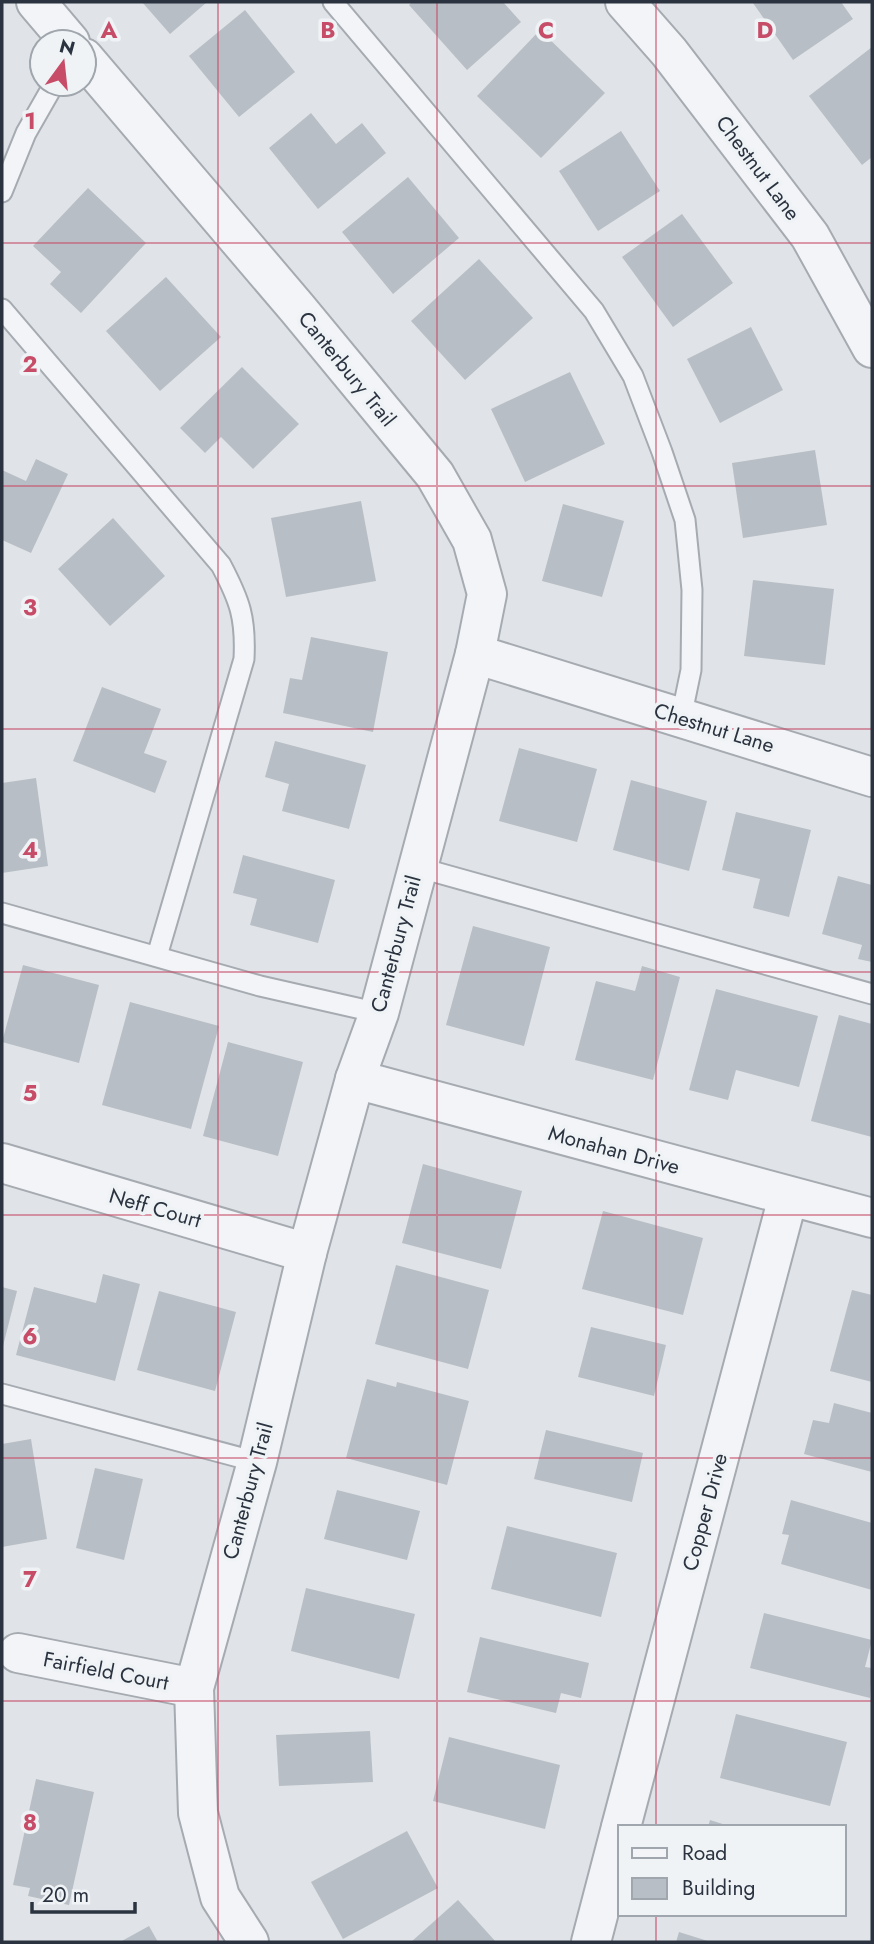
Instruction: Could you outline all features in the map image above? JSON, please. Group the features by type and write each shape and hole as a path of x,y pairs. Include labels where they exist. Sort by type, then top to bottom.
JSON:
{"street":[{"path":"36,2 58,28"},
{"name":"Chestnut Lane","path":"625,2 669,52 810,236 872,348"},
{"name":"Canterbury Trail","path":"98,74 435,475 472,540 487,594 475,654 379,1013 355,1079 307,1253 257,1462 194,1688 198,1813 220,1897 248,1942"},
{"name":"Chestnut Lane","path":"475,654 872,777"},
{"name":"Monahan Drive","path":"355,1079 872,1218"},
{"name":"Neff Court","path":"2,1163 307,1253"},
{"name":"Copper Drive","path":"622,1825 788,1197"},
{"name":"Fairfield Court","path":"19,1653 194,1688"},
{"name":"Copper Drive","path":"591,1942 618,1840"}],"lane":[{"path":"333,2 594,311 633,376 684,520 692,590 691,670 681,718"},
{"path":"2,192 26,133 46,98"},
{"path":"2,309 221,565 238,598 245,629 244,659 157,956"},
{"path":"417,867 872,994"},
{"path":"2,913 260,986 379,1013"},
{"path":"2,1394 257,1462"}],"building":[{"path":"142,2 207,2 170,34"},
{"path":"412,2 503,2 521,22 467,70 409,5"},
{"path":"841,2 853,19 793,60 753,3"},
{"path":"245,10 295,72 239,117 189,56"},
{"path":"540,30 605,93 541,158 477,96"},
{"path":"872,47 872,157 862,165 809,96"},
{"path":"311,113 336,144 362,123 386,153 318,209 269,148"},
{"path":"621,131 660,191 598,231 559,171"},
{"path":"408,177 459,238 393,294 342,232"},
{"path":"88,188 146,243 81,313 50,284 61,272 33,246"},
{"path":"682,214 733,283 673,327 622,257"},
{"path":"479,259 533,318 465,380 411,321"},
{"path":"166,277 221,337 160,391 106,331"},
{"path":"751,327 783,390 720,423 687,359"},
{"path":"242,367 299,424 253,469 221,437 205,453 180,428"},
{"path":"570,372 605,444 525,482 491,409"},
{"path":"815,450 827,525 743,538 732,463"},
{"path":"36,459 68,474 31,553 2,540 2,470 26,481"},
{"path":"361,501 376,581 286,597 271,518"},
{"path":"563,504 624,521 602,597 542,581"},
{"path":"113,518 165,576 110,626 58,569"},
{"path":"753,580 834,589 825,665 744,656"},
{"path":"311,637 388,652 373,732 283,713 290,678 302,680"},
{"path":"102,687 161,709 144,753 167,761 155,793 73,761"},
{"path":"275,741 366,765 349,829 282,811 289,784 265,777"},
{"path":"519,748 597,769 577,842 499,821"},
{"path":"36,778 48,866 2,873 2,783"},
{"path":"631,780 707,801 689,871 613,850"},
{"path":"736,812 811,830 789,917 753,908 760,879 722,870"},
{"path":"243,855 335,880 318,943 250,925 257,899 233,893"},
{"path":"838,876 872,885 872,962 858,959 862,945 822,934"},
{"path":"473,926 550,947 524,1046 446,1025"},
{"path":"23,965 99,985 79,1063 2,1042"},
{"path":"642,966 680,977 653,1080 575,1060 596,981 635,991"},
{"path":"716,989 818,1016 799,1087 736,1070 728,1100 689,1090"},
{"path":"130,1002 219,1026 191,1129 102,1105"},
{"path":"839,1015 872,1024 872,1137 811,1121"},
{"path":"228,1042 303,1062 278,1156 203,1136"},
{"path":"423,1164 522,1191 501,1269 402,1243"},
{"path":"603,1211 703,1238 683,1315 582,1289"},
{"path":"396,1265 489,1290 468,1369 375,1344"},
{"path":"103,1274 140,1284 115,1381 16,1355 34,1287 96,1303"},
{"path":"2,1287 17,1291 3,1346 2,1346"},
{"path":"852,1290 872,1295 872,1382 830,1371"},
{"path":"159,1291 236,1312 215,1391 137,1370"},
{"path":"591,1327 666,1345 654,1396 578,1377"},
{"path":"367,1379 396,1387 397,1382 469,1401 447,1485 346,1458"},
{"path":"834,1403 872,1413 872,1472 804,1454 813,1420 829,1423"},
{"path":"546,1430 643,1453 632,1502 534,1479"},
{"path":"31,1439 47,1539 2,1547 2,1444"},
{"path":"95,1468 143,1479 124,1560 76,1548"},
{"path":"337,1490 420,1511 407,1560 324,1539"},
{"path":"791,1500 872,1523 872,1590 781,1564 789,1535 782,1534"},
{"path":"507,1526 617,1553 601,1617 491,1589"},
{"path":"306,1588 415,1614 399,1679 291,1651"},
{"path":"764,1613 872,1640 865,1667 872,1668 870,1698 750,1668"},
{"path":"480,1637 589,1663 581,1698 561,1693 556,1713 467,1692"},
{"path":"736,1714 847,1742 830,1806 720,1778"},
{"path":"370,1731 373,1782 279,1786 276,1735"},
{"path":"449,1737 560,1765 545,1829 433,1801"},
{"path":"36,1779 94,1792 69,1905 28,1896 30,1888 13,1885"},
{"path":"710,1820 726,1825 709,1825"},
{"path":"407,1831 438,1888 343,1939 311,1882"},
{"path":"458,1900 496,1942 411,1942"},
{"path":"149,1926 158,1942 120,1942"},
{"path":"679,1932 711,1942 676,1942"}]}
